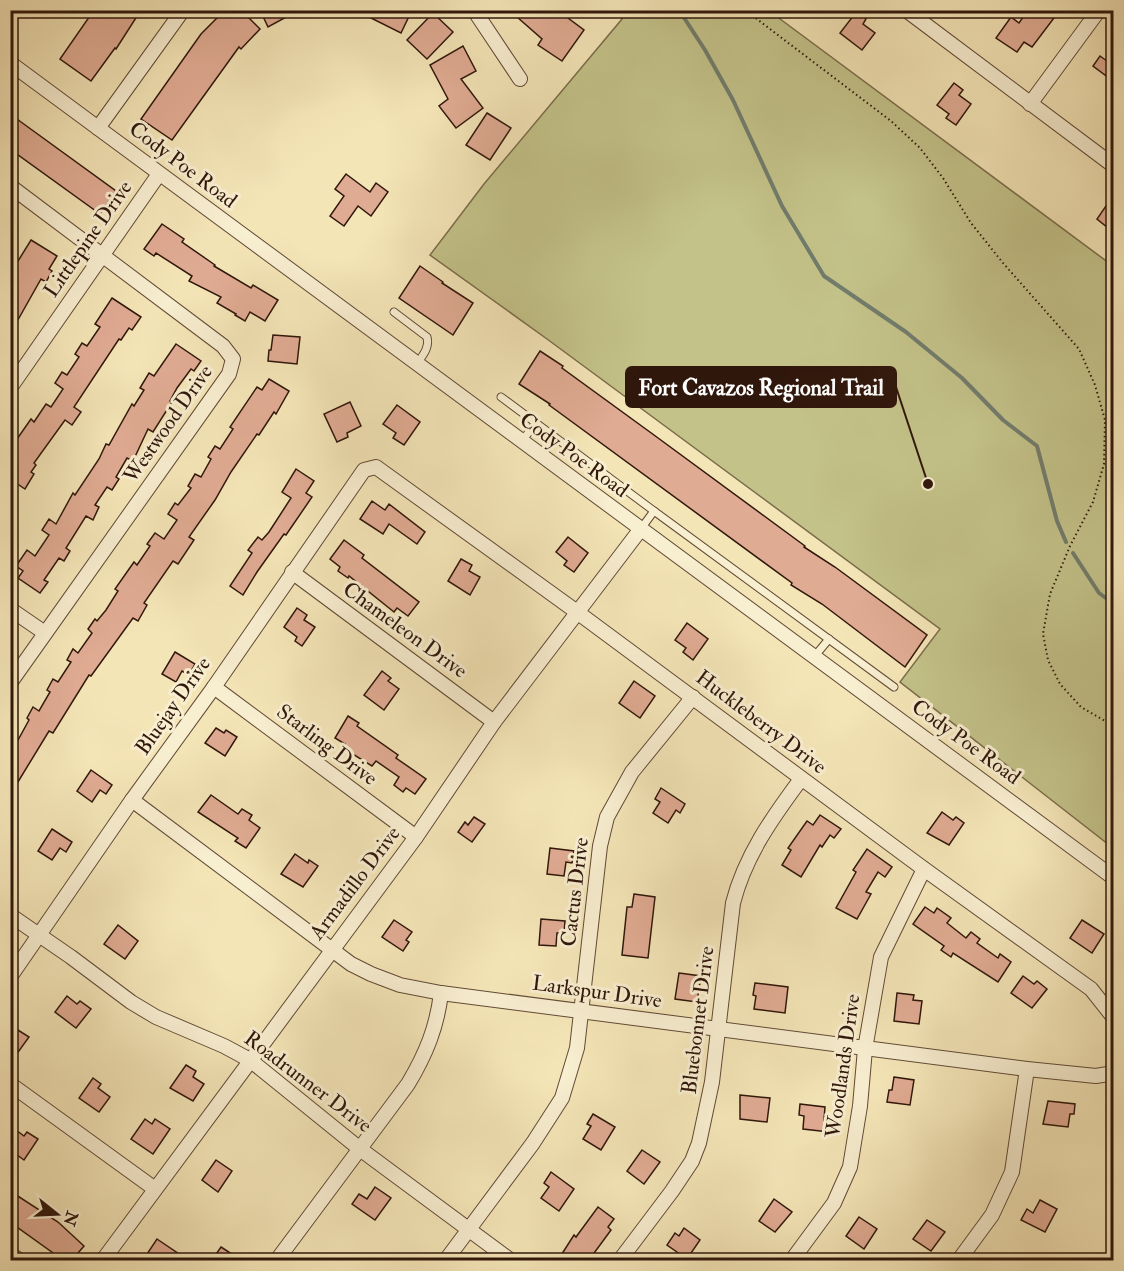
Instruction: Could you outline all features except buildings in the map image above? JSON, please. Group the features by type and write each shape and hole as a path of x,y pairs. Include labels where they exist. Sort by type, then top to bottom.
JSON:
{"street":[{"path":"98,128 183,10"},
{"path":"474,10 520,79"},
{"path":"906,10 1113,166"},
{"path":"1030,104 1099,10"},
{"name":"Cody Poe Road","path":"10,63 1113,878"},
{"name":"Littlepine Drive","path":"10,388 159,174"},
{"name":"Westwood Drive","path":"10,186 223,346 233,359 229,374 10,683"},
{"name":"Bluejay Drive","path":"10,977 364,470 376,467"},
{"name":"Huckleberry Drive","path":"376,467 1091,989 1113,1018"},
{"name":"Armadillo Drive","path":"103,1260 416,837 494,722 640,530"},
{"name":"Chameleon Drive","path":"292,572 494,722"},
{"path":"10,609 45,633"},
{"name":"Starling Drive","path":"214,687 416,837"},
{"name":"Cactus Drive","path":"446,1260 533,1143 562,1098 577,1048 600,846 607,817 632,772 693,697"},
{"name":"Bluebonnet Drive","path":"620,1260 672,1191 692,1161 699,1143 708,1106 733,903 740,878 770,821 801,779"},
{"name":"Larkspur Drive","path":"132,800 331,950 351,964 385,980 441,993 865,1049 1096,1076 1113,1073"},
{"name":"Woodlands Drive","path":"792,1260 834,1203 850,1167 860,1106 865,1049 881,957 924,869"},
{"name":"Roadrunner Drive","path":"10,915 131,1002 156,1017 224,1046 250,1060 360,1149 510,1260"},
{"path":"277,1260 408,1083 426,1052 435,1027 441,993"},
{"path":"958,1260 992,1215 1012,1172 1027,1069"},
{"path":"10,1084 155,1189"},
{"path":"10,1254 19,1260"}],"lane":[{"path":"394,312 427,337 425,351 417,364"},
{"path":"501,397 894,687"},
{"path":"521,442 536,423"},
{"path":"640,530 654,512"},
{"path":"814,657 829,639"}],"path":[{"path":"745,10 891,122 920,148 943,178 971,223 1003,264 1079,349 1095,385 1105,420 1104,464 1093,502 1070,546 1050,594 1043,634 1048,660 1060,684 1081,707 1113,723"}],"shaded area":[{"path":"768,10 1113,266 1113,848 900,682 940,629 430,255 484,184 622,19 613,11"}],"waterway":[{"path":"679,10 733,100 782,206 824,276 906,332 962,378 1003,420 1037,446 1057,521 1066,542"},
{"path":"1073,553 1099,593 1114,604"}],"place":[{"name":"Fort Cavazos Regional Trail","path":"928,484"}]}
